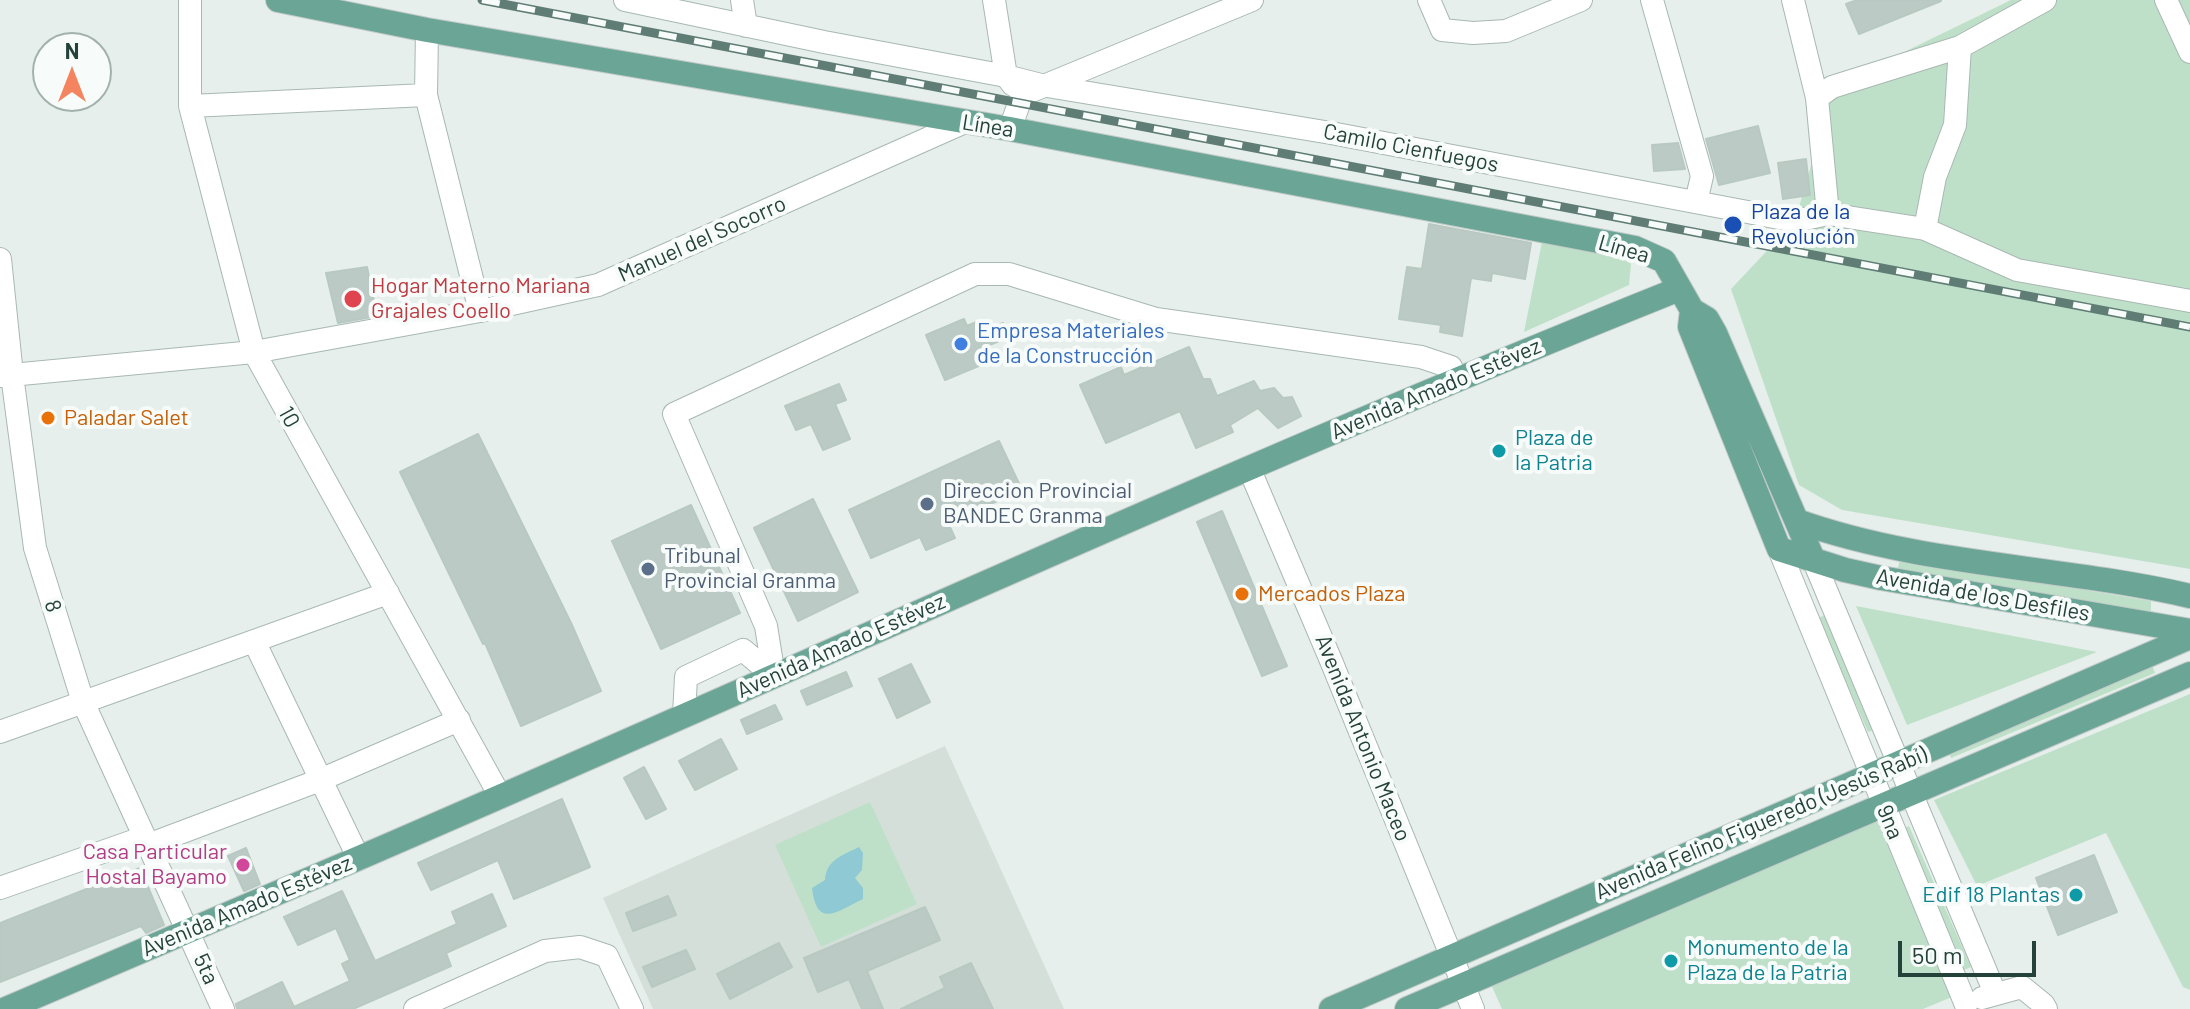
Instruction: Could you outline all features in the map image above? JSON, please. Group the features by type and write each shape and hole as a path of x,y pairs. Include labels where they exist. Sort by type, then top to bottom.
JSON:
{"main road":[{"name":"Línea","path":"278,0 427,30 1010,129 1635,248 1664,261 1686,299 1707,319 1813,559"},
{"name":"Avenida Amado Estévez","path":"6,1009 359,859 1063,547 1456,378 1686,299"},
{"path":"1686,299 1690,327 1779,549"},
{"name":"Avenida de los Desfiles","path":"1797,521 1836,535 1887,546 2145,585 2190,596"},
{"name":"Avenida de los Desfiles","path":"1779,549 1881,578 2190,631"},
{"name":"Avenida Felino Figueredo (Jesús Rabí)","path":"1331,1009 2190,637"},
{"name":"Avenida Felino Figueredo (Jesús Rabí)","path":"1407,1009 2190,674"}],"street":[{"name":"10","path":"190,0 190,106 254,352 500,796"},
{"path":"625,0 1006,76 1031,90"},
{"path":"742,0 746,26"},
{"path":"994,0 1006,76"},
{"path":"1429,0 1442,30 1473,33 1506,31 1581,0"},
{"path":"1652,0 1702,176 1696,202"},
{"path":"1793,0 1817,98 1828,214"},
{"path":"1817,98 1832,87 1960,47 2045,0"},
{"path":"2166,0 2190,52"},
{"path":"1010,129 1031,90 1244,1"},
{"path":"427,30 426,95 480,311"},
{"path":"1925,229 1935,177 1955,125 1960,47"},
{"name":"Camilo Cienfuegos","path":"1031,90 1331,133 1795,221 1828,214 1925,229 2017,270 2190,301"},
{"path":"190,106 426,95"},
{"name":"Manuel del Socorro","path":"6,376 254,352 480,311 598,285 965,122"},
{"name":"8","path":"0,259 6,376 35,548 83,702 188,930"},
{"path":"774,676 766,626 674,414 975,274 1009,274 1156,319 1421,357 1451,367 1456,378"},
{"name":"Avenida Antonio Maceo","path":"1249,468 1473,1009"},
{"name":"9na","path":"1779,549 1961,1007"},
{"path":"1813,559 1899,763"},
{"path":"0,732 388,593"},
{"path":"254,641 359,859"},
{"path":"684,715 686,677 743,650 774,676"},
{"path":"0,888 320,780 459,720"},
{"name":"9na","path":"1899,763 1995,993"},
{"name":"5ta","path":"188,930 223,1009"},
{"path":"415,1009 545,951 580,947 607,956 632,1009"},
{"path":"1961,1007 1995,993 2022,987 2046,1009"}],"shaded area":[{"path":"945,746 1064,1009 653,1009 603,898"}],"green space":[{"path":"2011,0 2190,0 2190,569 1842,510 1799,485 1731,289 1795,221 1815,152 1821,86 1896,56"},
{"path":"1542,242 1625,257 1631,264 1629,285 1524,332"},
{"path":"1900,559 2151,601 2151,612 1897,572"},
{"path":"1856,606 2097,652 1907,725"},
{"path":"1825,615 1874,730 1868,732 1818,618"},
{"path":"2152,664 2155,673 1951,758 1948,750"},
{"path":"2190,694 2190,990 2183,987 2106,833 1977,886 1934,800"},
{"path":"870,802 917,904 821,947 775,845"},
{"path":"1875,816 1954,996 1923,1009 1502,1009 1490,982"},
{"path":"1909,826 1971,967 1964,970 1902,829"}],"water":[{"path":"859,847 863,853 862,870 855,878 863,888 863,899 836,912 823,913 818,909 812,888 825,880 828,868 836,859"}],"building":[{"path":"1857,0 1941,1 1859,34 1846,4"},
{"path":"1758,126 1770,173 1719,185 1706,139"},
{"path":"1678,143 1685,169 1654,171 1652,145"},
{"path":"1806,159 1810,195 1783,199 1778,163"},
{"path":"1429,224 1531,243 1525,279 1492,273 1491,281 1471,278 1462,336 1440,332 1441,325 1399,319 1407,267 1422,269"},
{"name":"Hogar Materno Mariana Grajales Coello","path":"367,267 377,316 338,323 326,273"},
{"name":"Empresa Materiales de la Construcción","path":"964,319 967,326 981,320 986,330 1003,323 1009,337 975,351 981,365 945,380 926,335"},
{"path":"1189,347 1203,379 1210,379 1217,396 1254,381 1260,391 1274,388 1283,398 1292,397 1301,416 1278,428 1258,408 1230,425 1233,432 1196,448 1180,411 1106,443 1080,385 1121,367 1124,375"},
{"path":"839,384 846,400 835,404 850,439 823,450 811,424 796,430 785,406"},
{"path":"478,434 601,691 521,726 485,643 400,472"},
{"name":"Direccion Provincial BANDEC Granma","path":"999,441 1022,490 948,523 955,538 926,550 920,537 871,558 849,510"},
{"path":"813,499 858,592 798,621 754,528"},
{"name":"Tribunal Provincial Granma","path":"691,505 740,613 661,649 612,541"},
{"name":"Mercados Plaza","path":"1222,511 1287,666 1262,676 1197,522"},
{"path":"911,664 930,702 897,718 879,679"},
{"path":"846,672 852,686 807,705 801,691"},
{"path":"775,705 782,719 747,734 741,720"},
{"path":"721,739 737,769 695,790 679,761"},
{"path":"644,767 666,809 646,819 624,778"},
{"path":"562,799 590,867 514,899 498,860 431,890 418,863"},
{"name":"Casa Particular Hostal Bayamo","path":"246,848 260,884 244,891 228,856"},
{"name":"Edif 18 Plantas","path":"2094,855 2117,912 2058,935 2036,878"},
{"path":"140,868 164,925 146,933 141,926 0,982 0,923"},
{"path":"342,891 375,961 457,924 452,912 492,894 506,926 446,953 451,966 353,1009 237,1009 236,1004 282,982 294,1007 350,981 342,964 350,960 336,928 298,945 284,917"},
{"path":"668,896 676,915 633,931 626,913"},
{"path":"925,907 940,940 867,971 883,1009 862,1009 849,979 818,992 804,958"},
{"path":"779,943 792,967 730,999 717,974"},
{"path":"686,950 695,969 652,987 643,967"},
{"path":"971,963 993,1009 901,1009 945,988 940,977"}],"railway":[{"path":"482,0 2190,327"}],"place":[{"name":"Plaza de la Revolución","path":"1733,225"},
{"name":"Hogar Materno Mariana Grajales Coello","path":"353,299"},
{"name":"Empresa Materiales de la Construcción","path":"961,344"},
{"name":"Paladar Salet","path":"48,418"},
{"name":"Plaza de la Patria","path":"1499,451"},
{"name":"Direccion Provincial BANDEC Granma","path":"927,504"},
{"name":"Tribunal Provincial Granma","path":"648,569"},
{"name":"Mercados Plaza","path":"1242,594"},
{"name":"Casa Particular Hostal Bayamo","path":"243,865"},
{"name":"Edif 18 Plantas","path":"2076,895"},
{"name":"Monumento de la Plaza de la Patria","path":"1671,961"}]}
